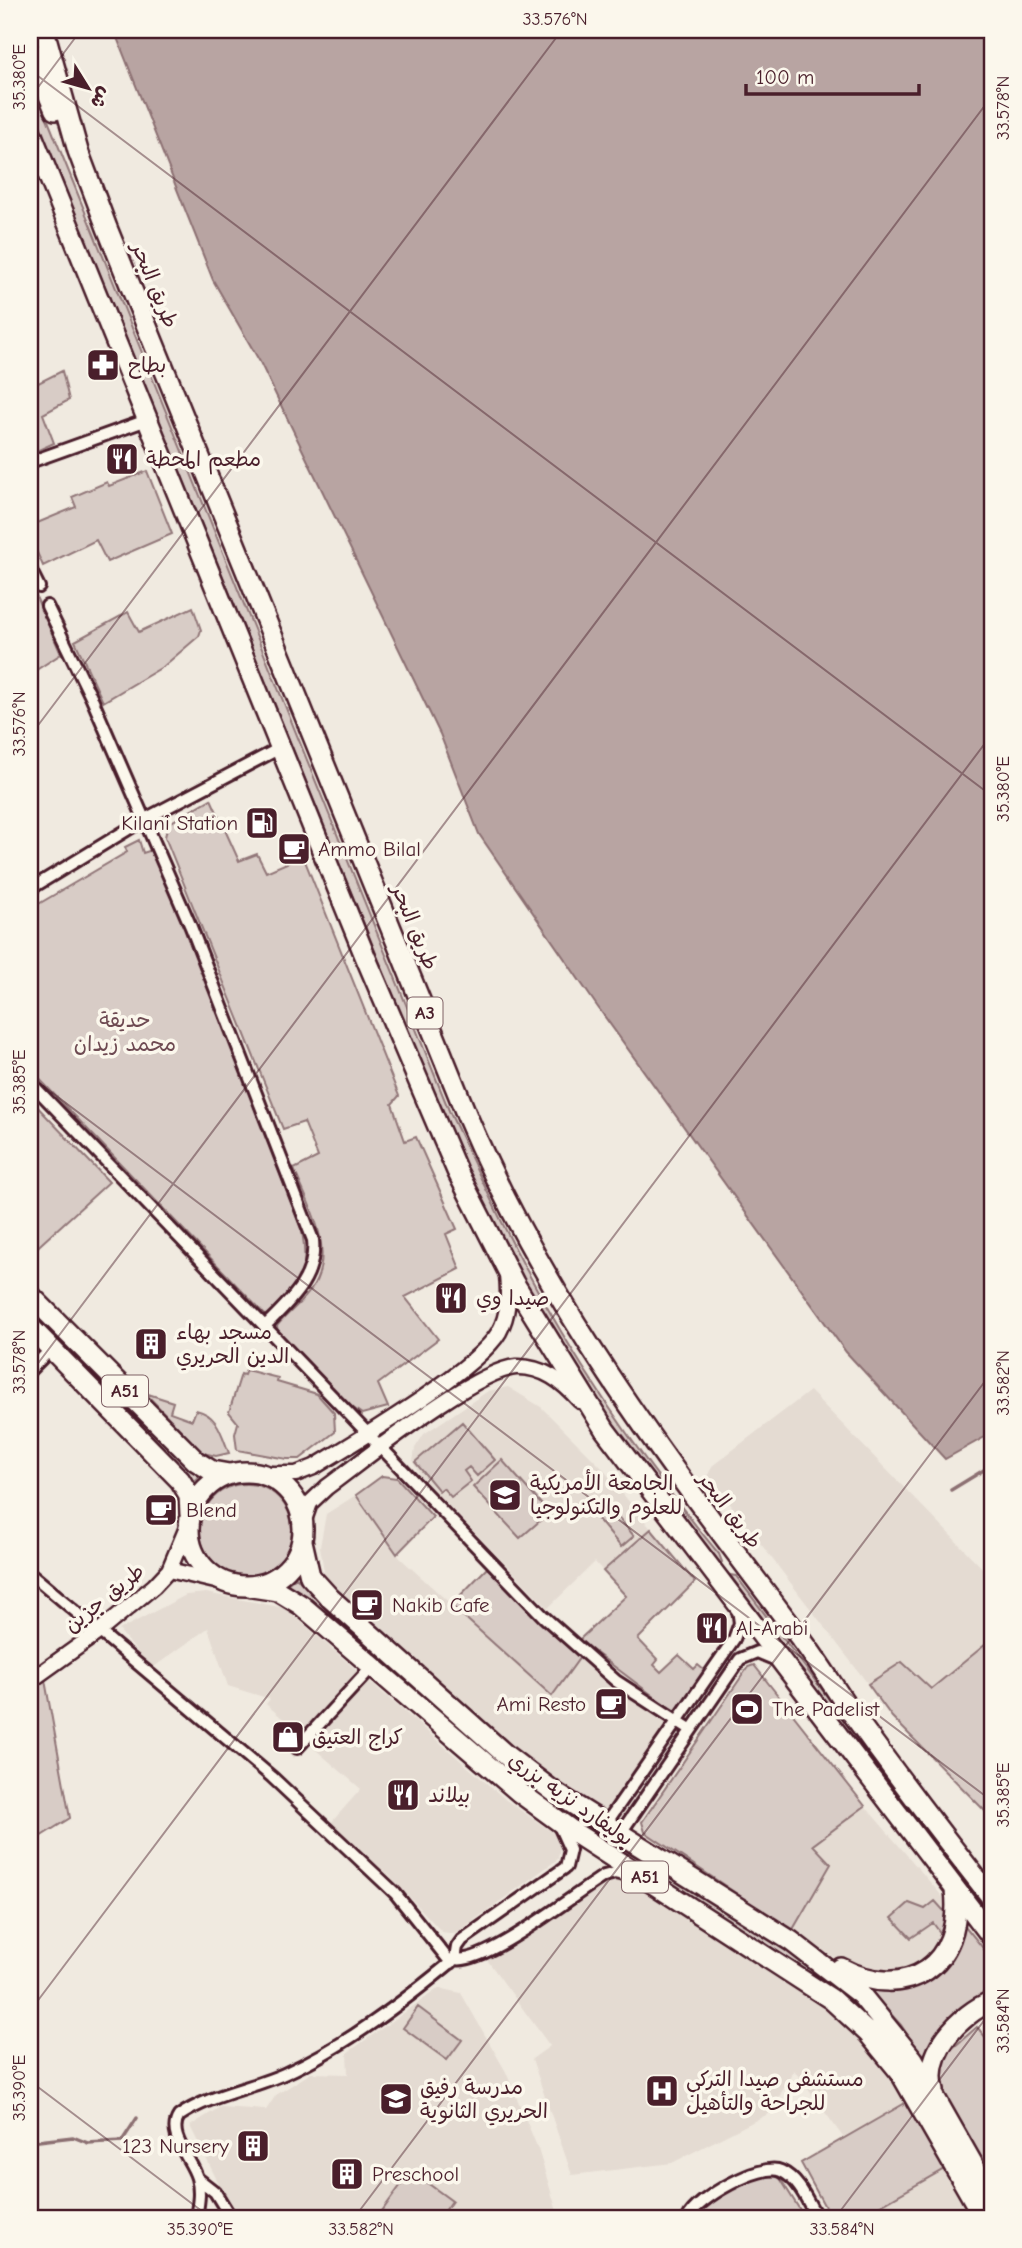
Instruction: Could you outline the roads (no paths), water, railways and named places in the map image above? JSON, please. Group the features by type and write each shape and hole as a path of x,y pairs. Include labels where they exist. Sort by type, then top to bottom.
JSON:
{"highway":[{"name":"طريق البحر","path":"44,30 78,151 483,1153 528,1244 589,1348 671,1469 803,1642 923,1810 992,1898"},
{"path":"30,50 53,107 78,151"},
{"name":"A3","path":"30,130 365,956 457,1171 506,1267 551,1347 605,1430 992,1937"},
{"name":"A51","path":"30,1294 197,1461 212,1471 263,1474 290,1493 302,1532"},
{"name":"A51","path":"30,1327 180,1480 190,1500 190,1543 196,1559 208,1573 223,1583 252,1587"},
{"path":"189,1520 204,1490 229,1474"},
{"path":"252,1587 269,1582 284,1572 296,1558 302,1532"},
{"name":"بوليفارد نزيه بزري","path":"302,1532 310,1576 344,1611 507,1756 612,1830 831,1968 866,2000 913,2059 992,2198"},
{"path":"714,1576 738,1558"},
{"name":"بوليفارد نزيه بزري","path":"252,1587 278,1591 290,1597 484,1765 545,1811 831,1999 868,2033 900,2072 984,2218"},
{"path":"791,1941 864,1979 883,1984 904,1980 925,1970 947,1946 954,1926 955,1890"},
{"path":"938,2101 931,2070 940,2048 957,2026 992,2001"}],"main road":[{"path":"263,1474 304,1471 455,1374 487,1348 499,1332 508,1308 506,1267"},
{"path":"302,1532 308,1507 317,1495 470,1385 496,1372 519,1367 552,1375 576,1396 605,1430"},
{"name":"طريق جزين","path":"30,1681 97,1633 169,1570 189,1520"},
{"name":"طريق جزين","path":"169,1570 223,1583"}],"street":[{"path":"30,462 147,420"},
{"path":"30,569 39,587"},
{"path":"47,606 145,819 191,927 313,1240 313,1258 301,1288 265,1326"},
{"path":"30,889 145,819 282,747"},
{"path":"30,1082 586,1657 616,1681 690,1729"},
{"path":"30,1370 51,1349"},
{"path":"30,1573 97,1633 176,1694 272,1777 395,1894 453,1961"},
{"path":"612,1830 677,1720 734,1639 740,1623 737,1606"},
{"path":"612,1830 743,1656 765,1653 789,1671"},
{"path":"297,1748 372,1667"},
{"path":"453,1961 462,1940 566,1867 570,1854 567,1841 545,1811"},
{"path":"196,2218 199,2202 197,2178 175,2132 179,2116 283,2074 333,2048 453,1961 475,1959 502,1944 611,1873 633,1877 667,1892"},
{"path":"688,2218 700,2202 768,2168 790,2178 817,2218"},
{"path":"197,2178 215,2192 231,2218"}],"waterway":[{"path":"951,1490 992,1465"},
{"path":"30,2142 73,2137 88,2143 122,2141 137,2118"}],"place":[{"name":"بطاح","path":"103,365"},
{"name":"مطعم المحطة","path":"122,459"},
{"name":"Kilani Station","path":"262,823"},
{"name":"Ammo Bilal","path":"294,849"},
{"name":"صيدا وي","path":"451,1298"},
{"name":"مسجد بهاء الدين الحريري","path":"151,1344"},
{"name":"الجامعة الأمريكية للعلوم والتكنولوجيا","path":"505,1495"},
{"name":"Blend","path":"161,1510"},
{"name":"Nakib Cafe","path":"367,1605"},
{"name":"Al-Arabi","path":"712,1628"},
{"name":"Ami Resto","path":"611,1704"},
{"name":"The Padelist","path":"747,1709"},
{"name":"كراج العتيق","path":"288,1737"},
{"name":"بيلاند","path":"403,1795"},
{"name":"مستشفى صيدا التركي للجراحة والتأهيل","path":"662,2091"},
{"name":"مدرسة رفيق الحريري الثانوية","path":"396,2099"},
{"name":"123 Nursery","path":"253,2146"},
{"name":"Preschool","path":"347,2174"}],"park label":[{"name":"حديقة محمد زيدان","path":"125,1032"}]}
